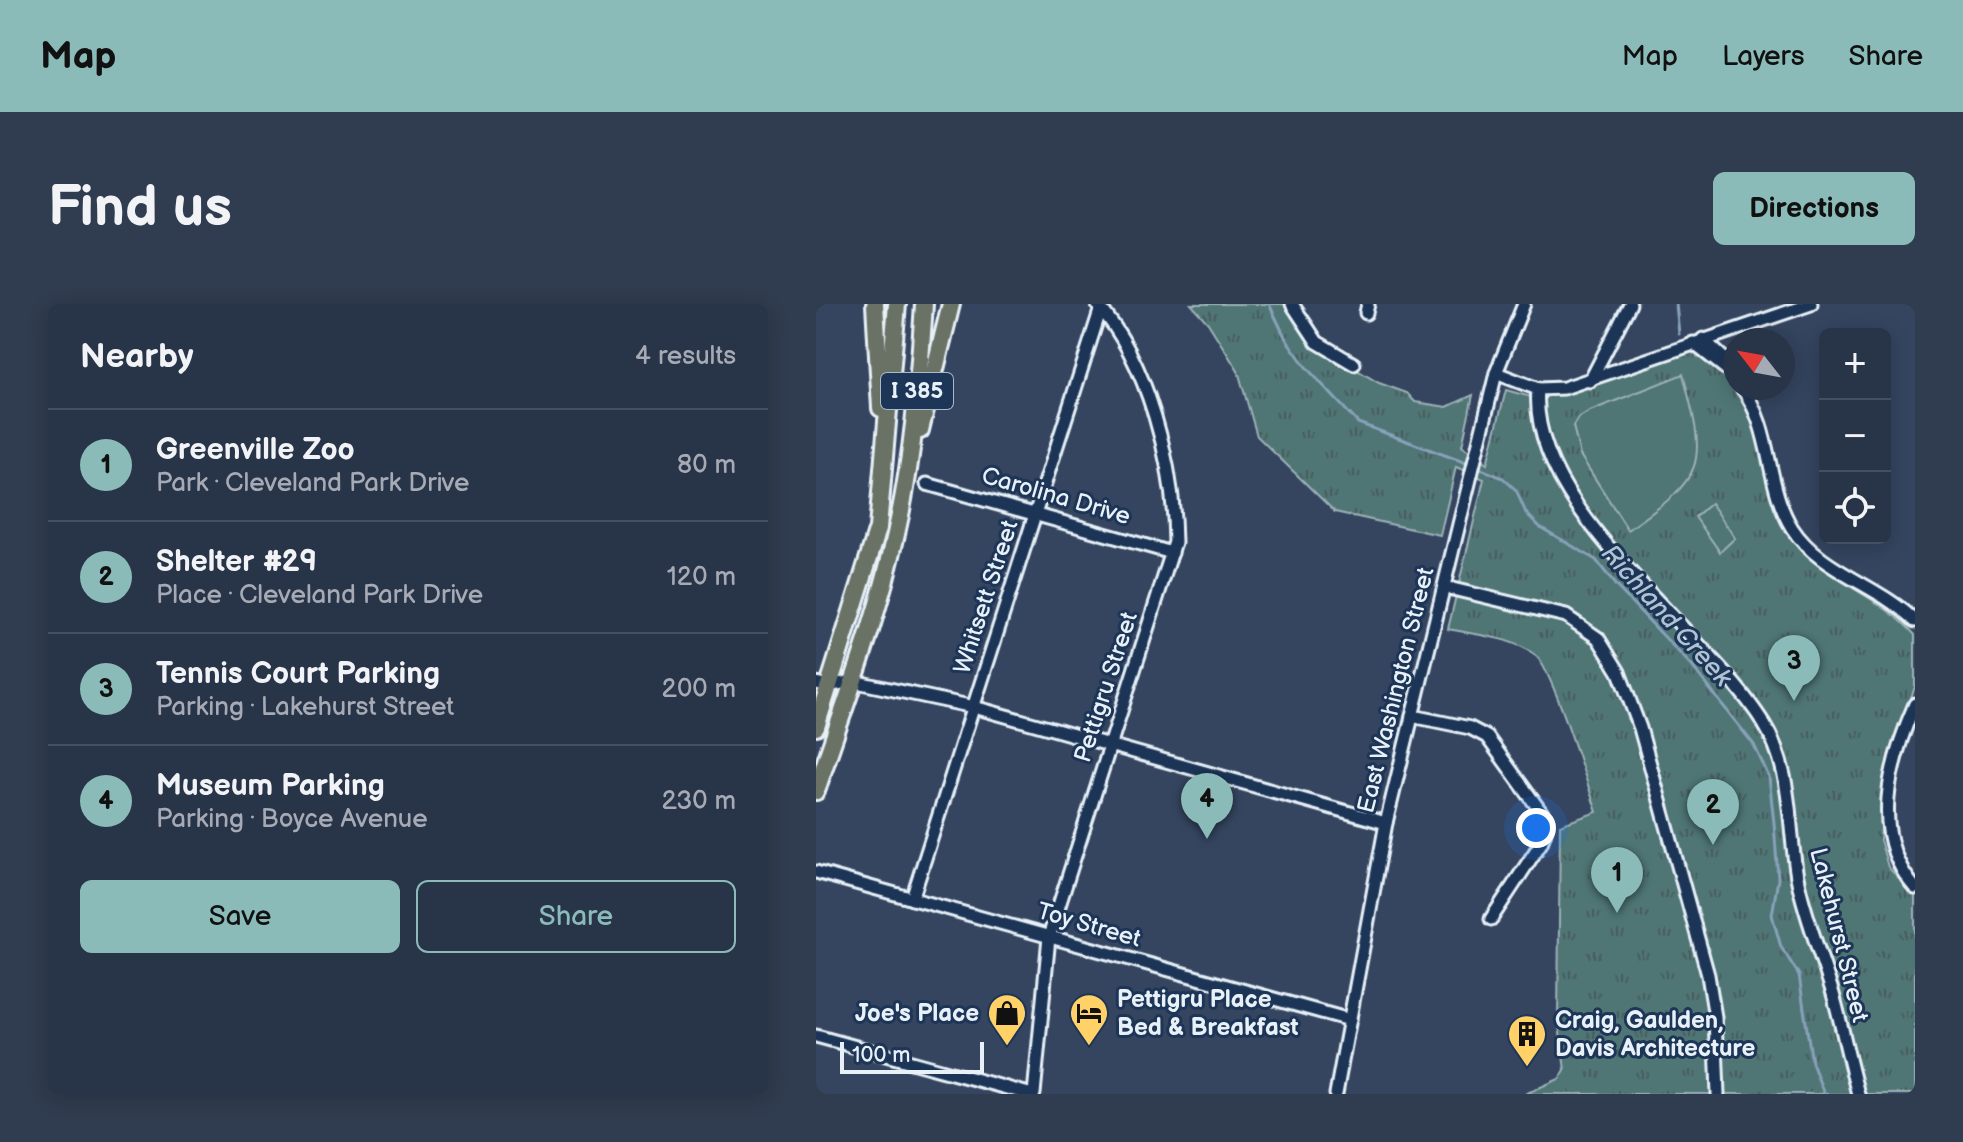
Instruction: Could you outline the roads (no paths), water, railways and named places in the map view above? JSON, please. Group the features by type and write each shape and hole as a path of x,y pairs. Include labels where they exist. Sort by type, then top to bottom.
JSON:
{"highway":[{"path":"816,727 823,684 878,528 885,465 875,304"},
{"name":"I 385","path":"885,465 897,304"},
{"name":"I 385","path":"905,477 914,423 924,304"},
{"path":"816,791 881,591 905,477 930,397 951,304"}],"street":[{"path":"1292,304 1317,342 1354,364"},
{"name":"East Washington Street","path":"1336,1094 1386,823 1496,373 1524,304"},
{"path":"1590,381 1630,304"},
{"path":"1496,373 1538,389 1564,388 1811,304"},
{"name":"Whitsett Street","path":"912,899 1099,306"},
{"name":"Pettigru Street","path":"1031,1094 1049,937 1172,553 1175,526 1150,404 1128,346 1099,306"},
{"path":"1698,341 1723,366"},
{"name":"Lakehurst Street","path":"1538,389 1536,407 1542,430 1561,477 1583,514 1739,692 1770,734 1787,783 1798,879 1834,997 1858,1094"},
{"path":"1748,400 1762,427 1781,502 1798,537 1812,551 1896,605 1915,621"},
{"name":"Carolina Drive","path":"927,484 1172,553"},
{"path":"1444,587 1566,616 1598,638 1619,672 1632,705 1708,975 1718,1094"},
{"path":"823,684 852,681 974,707 1386,823"},
{"path":"1915,704 1894,762 1887,813 1891,850 1915,888"},
{"path":"1412,716 1470,728 1487,737 1544,816 1545,832 1541,843 1491,919"},
{"name":"Toy Street","path":"816,872 1350,1020"},
{"path":"816,1036 1031,1094"}],"waterway":[{"name":"Richland Creek","path":"1269,304 1286,339 1306,367 1358,423 1469,464"},
{"path":"1676,304 1679,334"},
{"name":"Richland Creek","path":"1476,467 1503,478 1516,490 1526,513 1540,527 1596,560 1616,586 1692,666 1754,745 1769,777 1774,823 1778,879 1772,915 1781,947 1799,975 1812,1063 1824,1094"}],"place":[{"name":"Tennis Court Parking","path":"1794,701"},
{"name":"Museum Parking","path":"1207,839"},
{"name":"Shelter #29","path":"1713,845"},
{"name":"Greenville Zoo","path":"1617,913"},
{"name":"Joe's Place","path":"1007,1047"},
{"name":"Pettigru Place Bed & Breakfast","path":"1089,1047"},
{"name":"Craig, Gaulden, Davis Architecture","path":"1527,1068"}]}
